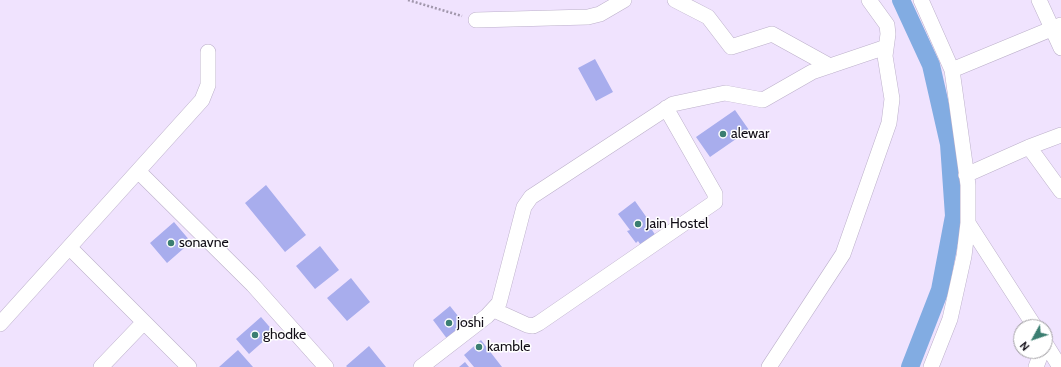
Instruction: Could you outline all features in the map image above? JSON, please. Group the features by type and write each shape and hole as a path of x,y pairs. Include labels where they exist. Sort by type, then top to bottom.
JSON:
{"street":[{"path":"476,20 594,16 624,0"},
{"path":"675,0 708,17 731,47 772,34 830,66"},
{"path":"769,367 838,262 847,244 889,123 892,99 885,56 888,34 887,25 869,0"},
{"path":"921,0 952,70 966,174 968,224 964,256 950,319 931,367"},
{"path":"1039,0 1057,27 1061,48"},
{"path":"952,70 1057,27"},
{"path":"421,367 494,310 502,296 527,201 666,108 680,102 718,93 732,93 763,100 802,76 886,47"},
{"path":"0,324 202,100 208,85 208,52"},
{"path":"494,310 527,325 533,326 715,202 715,194 666,108"},
{"path":"966,174 1061,135"},
{"path":"1029,147 1061,191"},
{"path":"138,172 253,285 326,367"},
{"path":"968,224 1030,319"},
{"path":"70,248 189,367"},
{"path":"101,367 144,322"},
{"path":"1053,356 1060,367"}],"path":[{"path":"408,0 476,20"}],"building":[{"path":"595,59 613,92 596,101 578,68"},
{"name":"alewar","path":"735,110 749,130 710,157 696,137"},
{"path":"266,185 306,235 285,252 245,203"},
{"name":"Jain Hostel","path":"635,201 654,229 652,230 658,239 644,250 638,241 636,243 627,231 630,230 618,214"},
{"name":"sonavne","path":"174,222 191,242 167,263 150,243"},
{"path":"320,246 339,270 315,289 296,266"},
{"path":"351,278 370,302 347,321 327,298"},
{"name":"joshi","path":"450,306 466,326 448,340 433,320"},
{"name":"ghodke","path":"261,317 274,332 249,354 236,339"},
{"name":"kamble","path":"481,340 502,367 474,367 464,355"},
{"path":"369,346 386,367 346,366"},
{"path":"238,350 253,367 219,367"},
{"path":"465,362 469,367 459,367"}],"waterway":[{"path":"901,0 931,65 949,144 954,216 940,290 910,367"}],"place":[{"name":"alewar","path":"723,134"},
{"name":"Jain Hostel","path":"638,224"},
{"name":"sonavne","path":"171,243"},
{"name":"joshi","path":"449,323"},
{"name":"ghodke","path":"255,335"},
{"name":"kamble","path":"479,347"}]}
